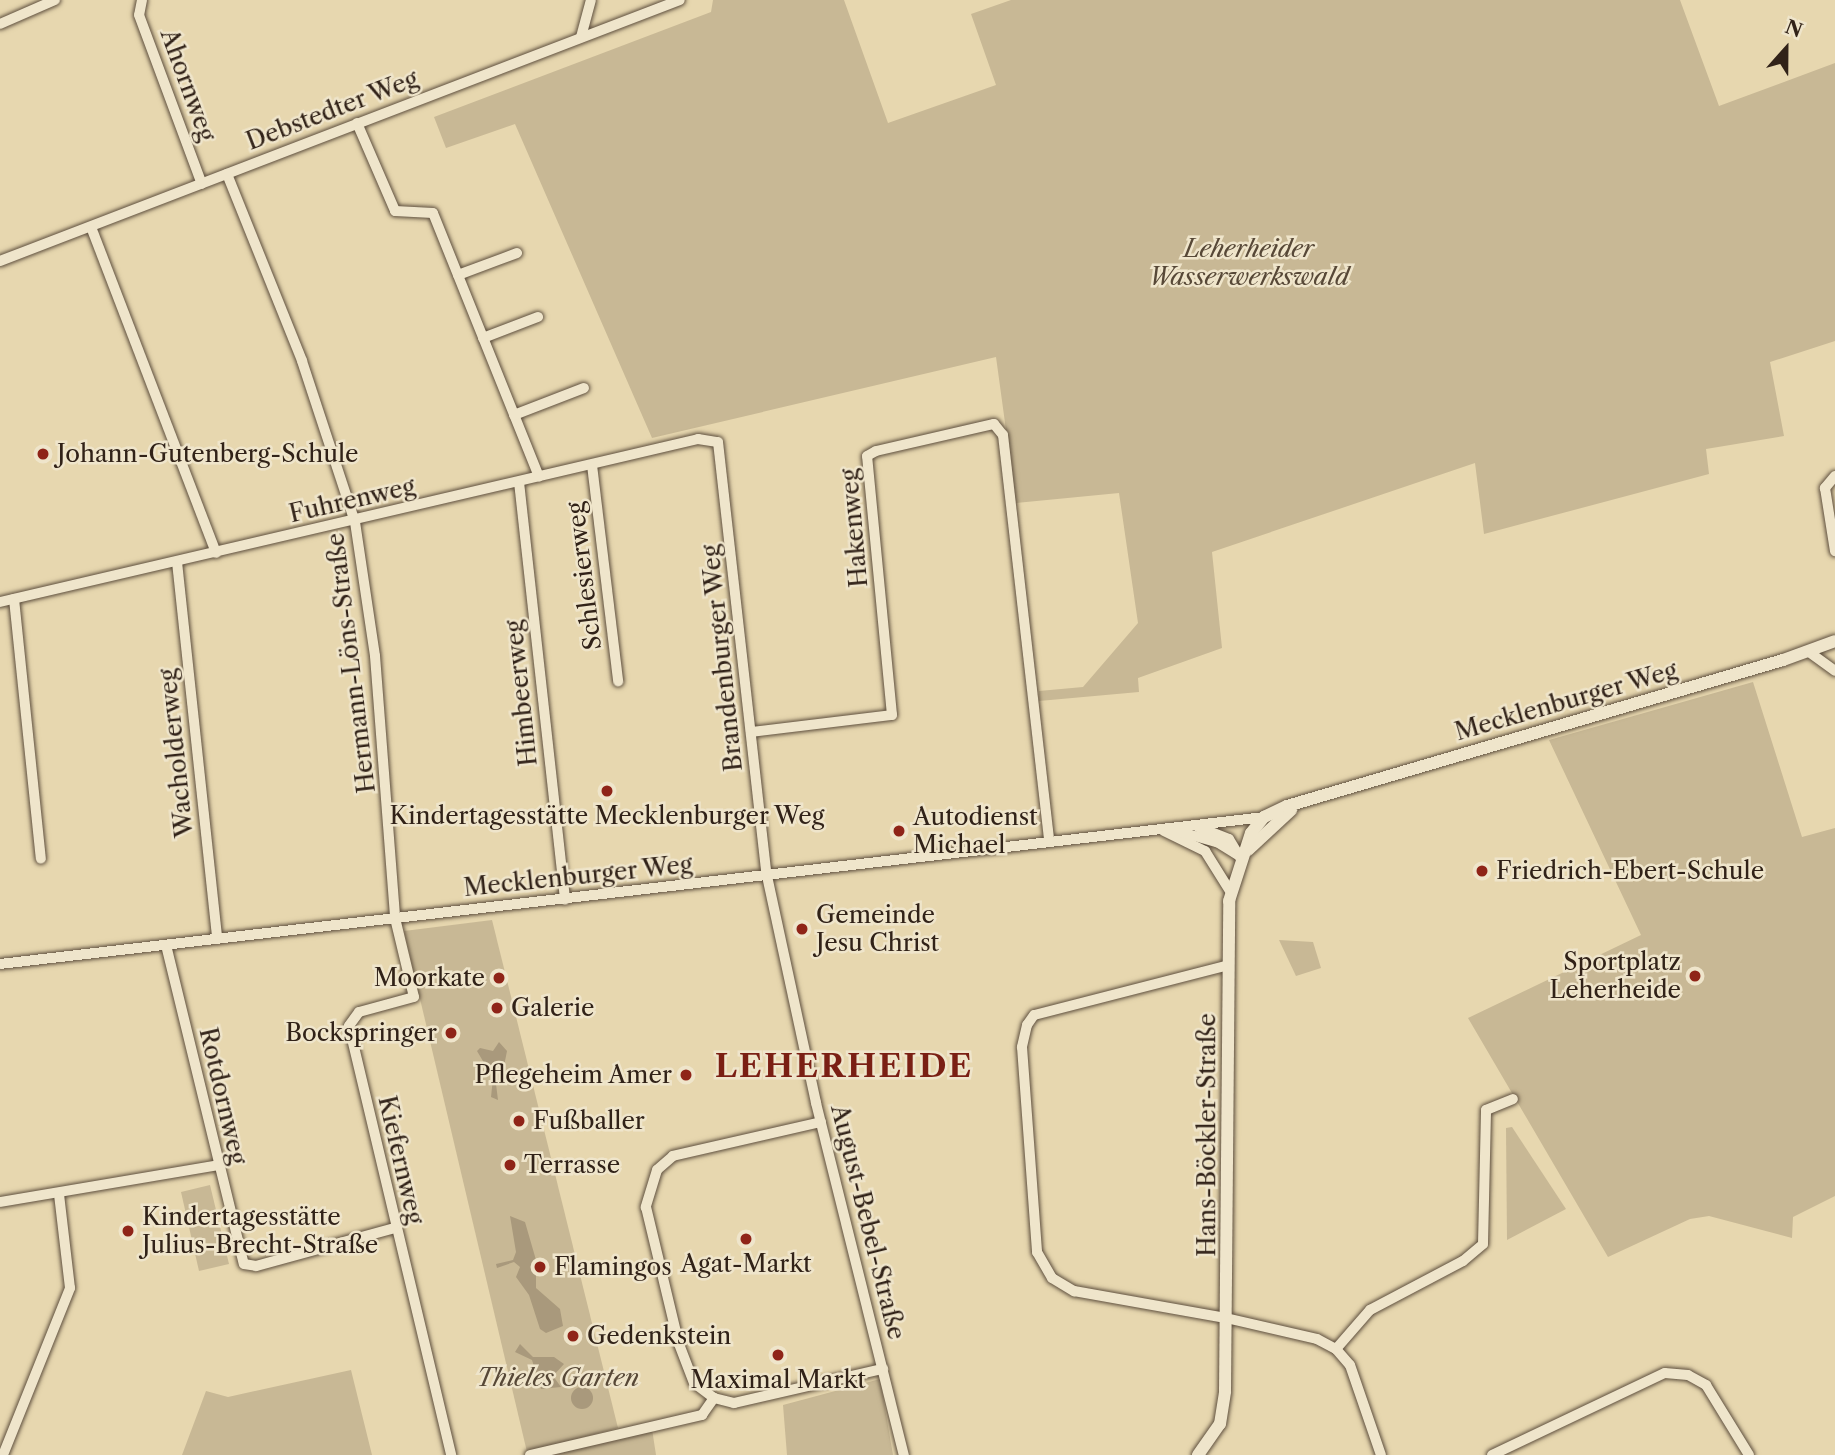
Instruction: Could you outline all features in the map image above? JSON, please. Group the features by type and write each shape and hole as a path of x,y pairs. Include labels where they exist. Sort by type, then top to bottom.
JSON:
{"street":[{"path":"0,24 55,0"},
{"name":"Ahornweg","path":"142,0 139,15 202,184"},
{"path":"581,37 591,0"},
{"name":"Debstedter Weg","path":"0,261 680,0"},
{"path":"357,123 395,211 433,213 539,477"},
{"name":"Hermann-Löns-Straße","path":"227,174 302,361 355,522 375,656 394,918"},
{"path":"91,227 216,553"},
{"path":"458,275 517,253"},
{"path":"483,338 538,317"},
{"path":"514,415 584,388"},
{"name":"Hakenweg","path":"751,732 892,715 867,456 994,424 1003,435 1049,841"},
{"name":"Fuhrenweg","path":"0,602 713,439"},
{"name":"Brandenburger Weg","path":"713,439 719,444 767,876"},
{"name":"Schlesierweg","path":"592,465 618,681"},
{"path":"1835,475 1825,488 1835,551"},
{"name":"Himbeerweg","path":"519,482 565,899"},
{"name":"Wacholderweg","path":"177,562 217,939"},
{"path":"13,599 41,859"},
{"name":"Mecklenburger Weg","path":"0,964 1264,817 1307,800 1809,652 1835,641"},
{"path":"1809,652 1835,671"},
{"name":"Mecklenburger Weg","path":"1160,830 1217,842 1241,858 1278,819 1307,800"},
{"name":"Hans-Böckler-Straße","path":"1198,1455 1222,1415 1226,1318 1230,891 1241,858 1264,817"},
{"path":"1194,825 1229,839 1241,858"},
{"path":"1160,830 1205,851 1230,891"},
{"name":"August-Bebel-Straße","path":"767,876 821,1122 904,1455"},
{"name":"Kiefernweg","path":"394,918 414,997 359,1012 349,1026 451,1455"},
{"name":"Rotdornweg","path":"166,945 240,1257 244,1264 256,1265 395,1228"},
{"path":"1229,965 1034,1015 1022,1047 1037,1252 1052,1278 1074,1291 1226,1318 1318,1339 1336,1349 1350,1365 1381,1455"},
{"path":"1336,1349 1370,1310 1455,1266 1483,1244 1486,1110 1513,1099"},
{"path":"821,1122 673,1157 650,1183 646,1207 686,1365 694,1383 714,1398 734,1403 883,1369"},
{"path":"0,1202 218,1165"},
{"path":"3,1455 70,1288 59,1194"},
{"path":"1492,1455 1665,1373 1688,1375 1706,1385 1749,1455"},
{"path":"530,1455 702,1415 714,1398"}],"green space":[{"name":"Leherheider Wasserwerkswald","path":"713,0 844,0 888,123 996,85 971,14 1011,0 1680,0 1719,106 1835,63 1835,341 1770,362 1784,436 1706,449 1709,474 1484,534 1475,463 1212,552 1222,648 1138,678 1139,692 1039,701 1039,691 1083,687 1138,623 1119,493 1016,503 996,357 652,438 515,124 446,148 434,117 711,12"},
{"name":"Sportplatz Leherheide","path":"1753,682 1802,837 1835,828 1835,1196 1793,1217 1792,1238 1709,1216 1690,1219 1608,1257 1468,1018 1641,935 1549,740"},
{"name":"Thieles Garten","path":"492,920 618,1428 527,1452 404,931"},
{"path":"1279,940 1313,942 1321,968 1296,976"},
{"path":"1512,1127 1566,1209 1507,1240 1506,1128"},
{"path":"210,1185 229,1264 199,1271 181,1192"},
{"path":"351,1370 372,1455 182,1455 206,1391 228,1397"},
{"path":"880,1379 893,1455 787,1455 783,1405"},
{"path":"652,1429 656,1455 544,1455"}],"shaded area":[{"path":"499,1042 507,1051 504,1066 495,1076 498,1100 491,1097 493,1078 477,1051 480,1048 493,1051"},
{"path":"510,1216 525,1222 536,1260 536,1288 560,1309 563,1326 546,1333 540,1329 529,1295 516,1277 520,1267 514,1262 497,1268 496,1264 513,1260 516,1252"},
{"path":"520,1344 533,1357 554,1357 564,1364 553,1376 561,1387 541,1389 532,1360 515,1352"},
{"path":"582,1387 590,1390 593,1398 590,1406 582,1409 574,1406 571,1398 574,1390"}],"place":[{"name":"Johann-Gutenberg-Schule","path":"43,454"},
{"name":"Kindertagesstätte Mecklenburger Weg","path":"607,791"},
{"name":"Autodienst Michael","path":"899,831"},
{"name":"Friedrich-Ebert-Schule","path":"1482,871"},
{"name":"Gemeinde Jesu Christ","path":"802,929"},
{"name":"Sportplatz Leherheide","path":"1695,976"},
{"name":"Moorkate","path":"499,978"},
{"name":"Galerie","path":"497,1008"},
{"name":"Bockspringer","path":"451,1033"},
{"name":"Pflegeheim Amer","path":"686,1075"},
{"name":"Fußballer","path":"519,1121"},
{"name":"Terrasse","path":"510,1165"},
{"name":"Kindertagesstätte Julius-Brecht-Straße","path":"128,1231"},
{"name":"Agat-Markt","path":"746,1239"},
{"name":"Flamingos","path":"540,1267"},
{"name":"Gedenkstein","path":"573,1336"},
{"name":"Maximal Markt","path":"778,1355"}],"district":[{"name":"LEHERHEIDE","path":"844,1066"}]}
